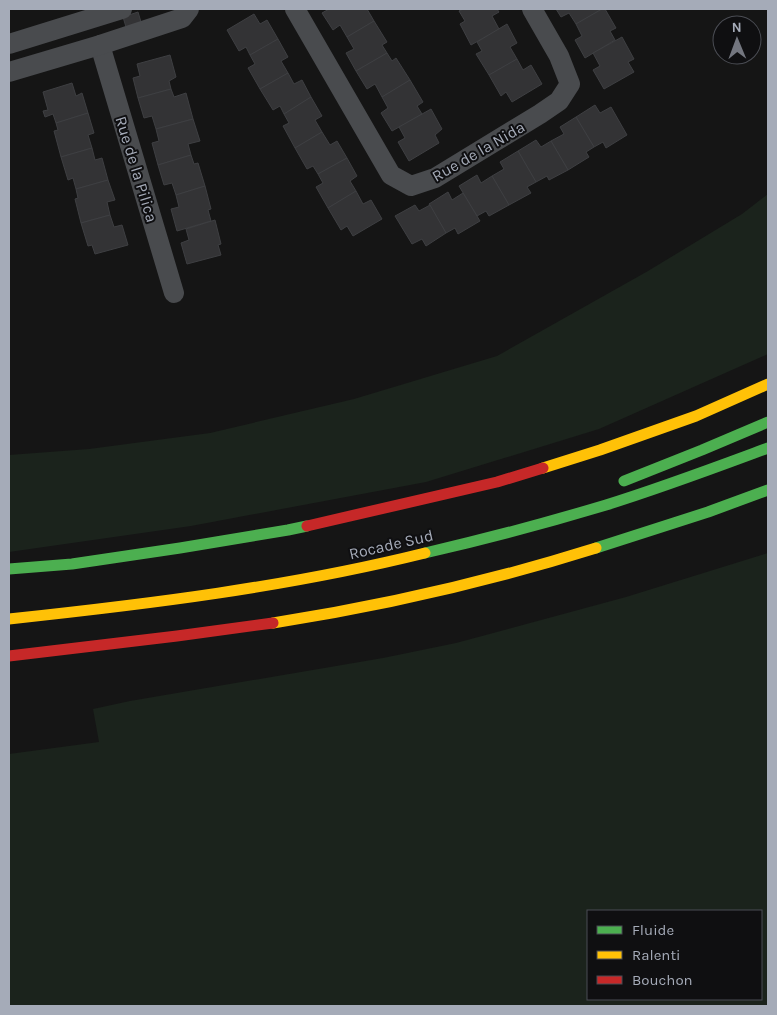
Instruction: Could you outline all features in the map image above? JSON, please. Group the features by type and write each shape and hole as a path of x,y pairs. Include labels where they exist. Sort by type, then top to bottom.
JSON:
{"highway":[{"path":"9,569 72,564 288,530 497,482 600,450 696,416 768,384"},
{"path":"616,484 768,422"},
{"name":"Rocade Sud","path":"9,619 189,598 365,567 435,551 584,512 697,475 768,448"},
{"path":"9,656 183,636 287,620 410,596 492,578 574,554 710,512 768,490"},
{"path":"584,512 603,495"}],"street":[{"path":"9,44 122,9"},
{"path":"9,72 182,18 189,9"},
{"name":"Rue de la Nida","path":"295,9 391,175 411,186 435,178 559,101 570,84 559,56 532,9"},
{"name":"Rue de la Pilica","path":"100,45 174,293"}],"shaded area":[{"path":"768,194 768,354 599,429 426,482 191,526 9,552 9,455 89,449 210,433 354,399 497,356 648,271 742,214"},
{"path":"768,553 768,1006 9,1006 9,754 99,742 93,709 383,658 456,643 626,597"}],"building":[{"path":"329,9 367,9 374,21 347,37 340,25 333,30 322,13"},
{"path":"463,9 497,9 499,12 492,16 499,29 471,45 460,24 465,21 459,11"},
{"path":"556,9 602,9 576,24 569,13 561,17"},
{"path":"605,9 616,28 610,31 615,40 585,58 575,40 582,36 576,24"},
{"path":"138,12 141,22 126,27 123,17"},
{"path":"254,14 260,24 267,20 278,39 250,55 246,47 239,51 227,30"},
{"path":"374,21 387,42 382,45 387,53 356,71 346,53 354,49 347,37"},
{"path":"507,24 517,43 510,47 517,59 489,75 476,54 482,51 477,42"},
{"path":"622,37 634,59 628,62 634,72 604,89 593,70 600,66 593,53"},
{"path":"278,39 288,57 281,61 288,73 260,89 248,68 255,64 250,55"},
{"path":"387,53 392,61 396,58 410,80 382,97 375,84 367,89 356,71"},
{"path":"170,55 176,77 169,81 171,89 138,98 133,78 140,76 137,64"},
{"path":"517,59 523,70 531,65 542,84 512,102 506,92 501,96 489,75"},
{"path":"288,73 294,84 302,80 311,97 284,114 280,106 273,110 260,89"},
{"path":"410,80 423,102 417,106 422,114 392,131 381,113 388,108 382,97"},
{"path":"72,83 76,96 82,93 88,113 56,123 53,114 45,117 43,111 48,110 43,92"},
{"path":"171,89 174,97 186,93 193,119 156,129 152,116 144,118 138,98"},
{"path":"311,97 322,116 315,120 322,132 295,148 283,126 289,123 284,114"},
{"path":"595,105 600,113 611,107 627,135 606,148 603,142 594,147 576,117"},
{"path":"431,109 442,129 435,135 439,143 409,161 398,142 405,138 399,127"},
{"path":"88,113 94,133 88,135 92,148 61,157 54,131 58,130 56,123"},
{"path":"576,117 594,147 586,152 589,157 568,170 551,141 564,134 560,127"},
{"path":"193,119 200,141 188,144 191,155 158,165 152,143 159,141 156,129"},
{"path":"322,132 330,145 337,141 347,158 318,174 313,166 307,169 295,148"},
{"path":"536,140 541,147 551,141 568,170 549,180 547,176 536,182 518,151"},
{"path":"92,148 95,160 102,158 108,180 76,189 73,178 68,180 61,157"},
{"path":"518,151 536,182 527,187 531,193 509,205 492,176 504,169 500,162"},
{"path":"191,155 194,164 198,163 205,186 176,195 172,183 164,185 158,165"},
{"path":"347,158 357,176 350,181 356,191 328,208 316,187 323,183 318,174"},
{"path":"477,175 481,183 492,176 509,205 489,216 486,211 477,216 459,186"},
{"path":"108,180 115,200 107,202 110,215 81,223 75,199 78,198 76,189"},
{"path":"205,186 211,209 208,210 211,221 177,231 171,209 179,207 176,195"},
{"path":"356,191 363,204 371,200 382,219 353,236 347,226 341,230 328,208"},
{"path":"448,192 452,200 463,193 480,221 458,234 455,228 446,233 429,204"},
{"path":"415,205 419,211 430,205 446,233 426,246 422,239 412,244 395,216"},
{"path":"110,215 114,227 122,225 128,245 95,254 92,245 88,246 81,223"},
{"path":"215,220 221,244 218,245 221,255 187,264 181,243 189,240 186,229"}],"traffic: fast":[{"path":"624,481 768,422"},
{"path":"425,553 606,505 768,448"},
{"path":"596,548 708,512 768,490"},
{"path":"9,569 72,564 307,526"}],"traffic: slow":[{"path":"543,468 696,416 768,384"},
{"path":"273,623 355,609 436,592 596,548"},
{"path":"9,619 114,607 270,585 322,576 425,553"}],"traffic: jam":[{"path":"307,526 497,482 543,468"},
{"path":"9,656 273,623"}]}
